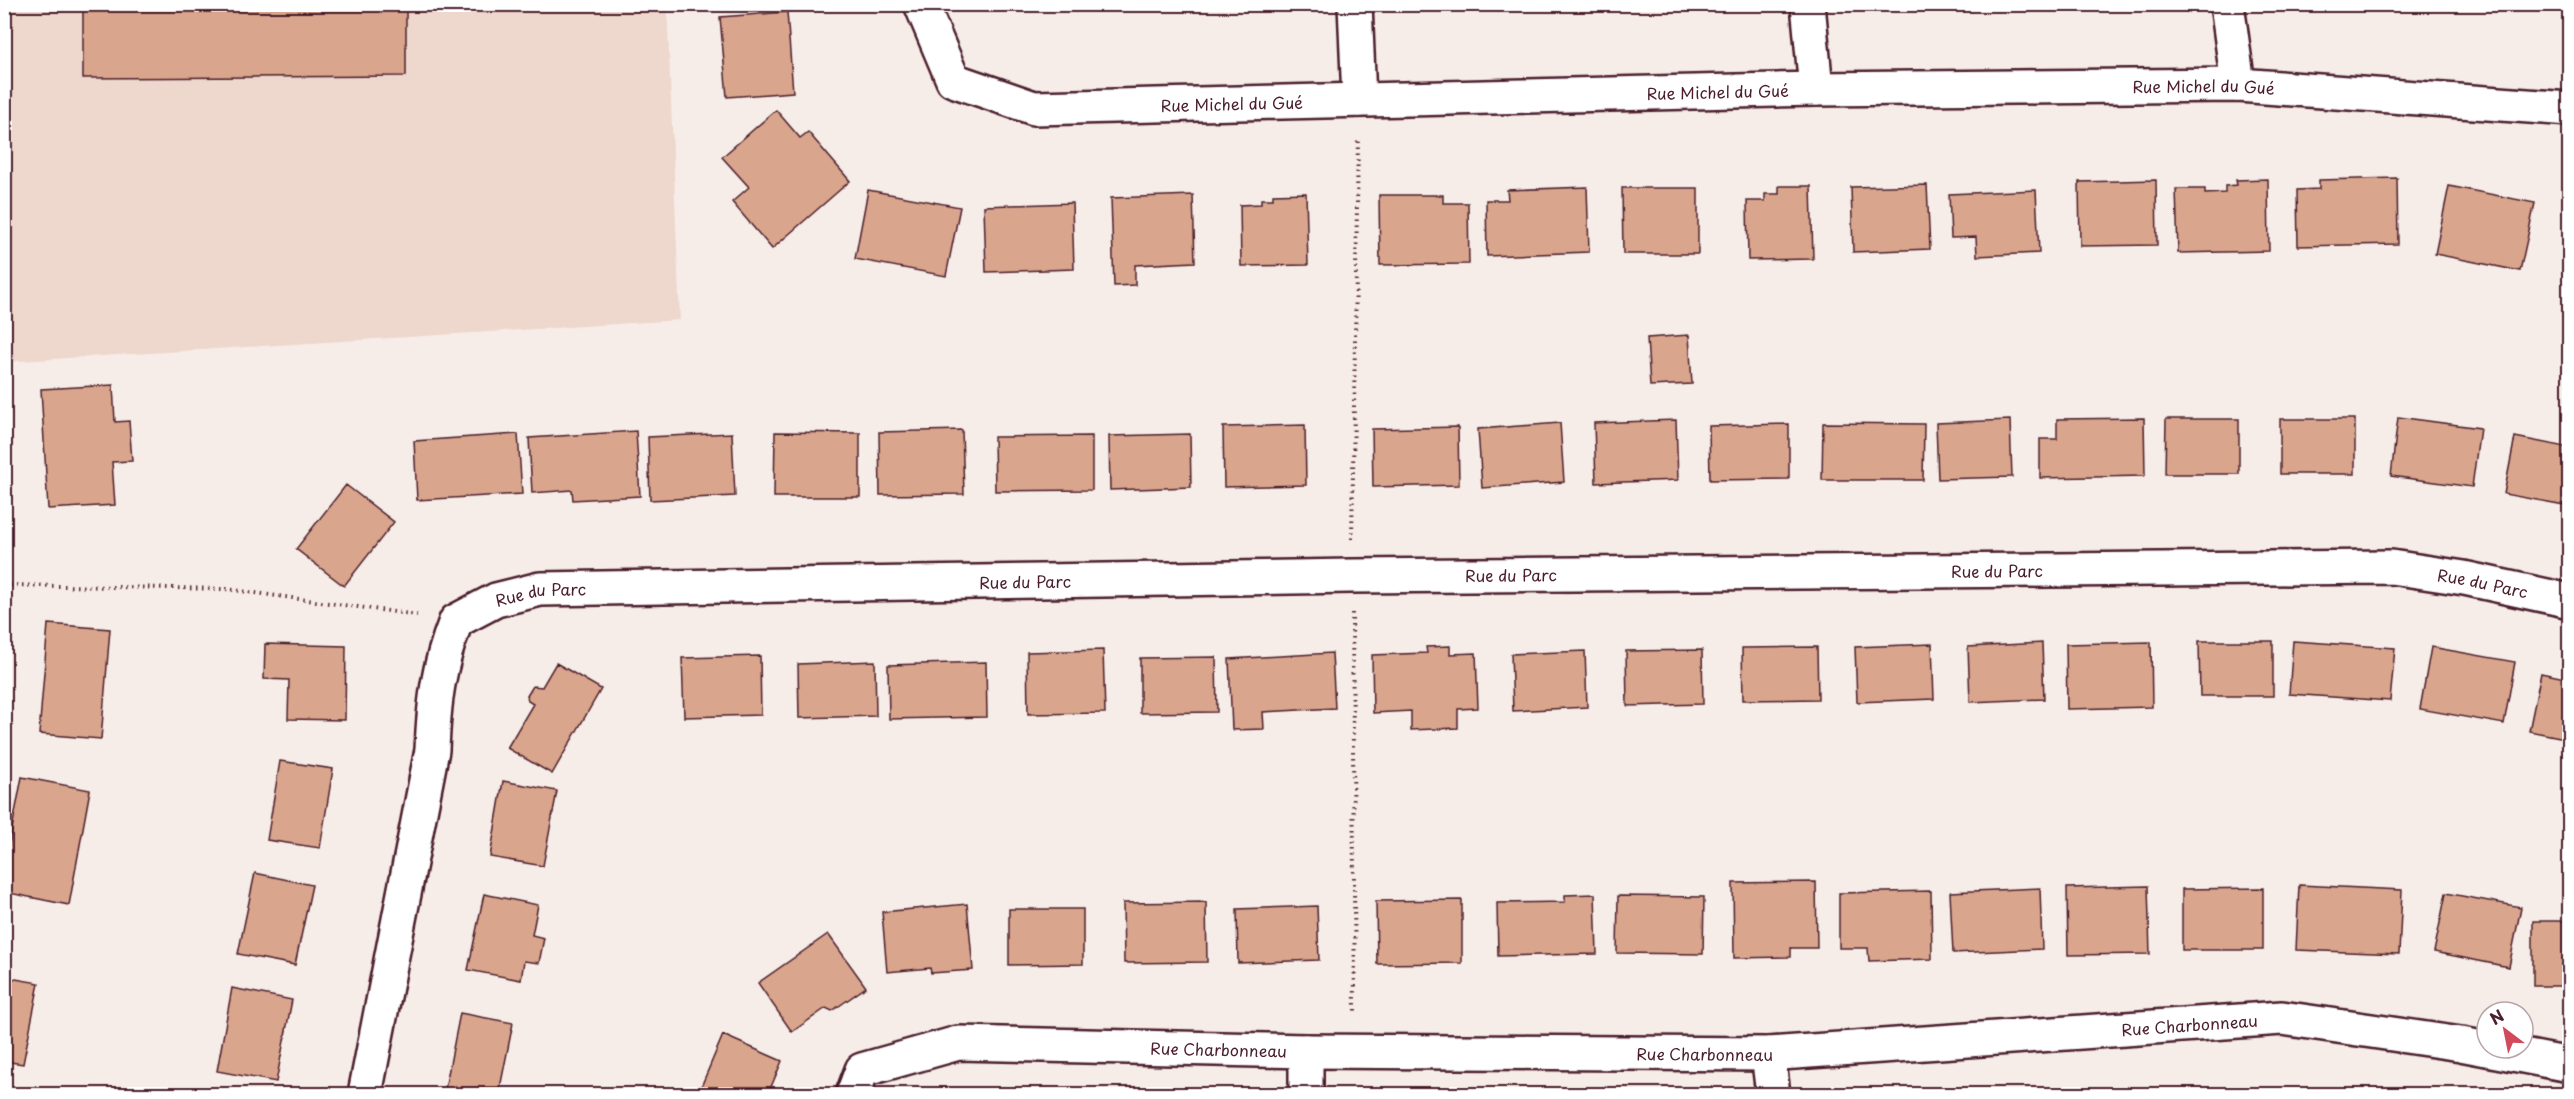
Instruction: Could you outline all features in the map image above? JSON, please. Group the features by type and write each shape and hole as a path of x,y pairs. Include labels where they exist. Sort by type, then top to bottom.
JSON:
{"street":[{"name":"Rue Michel du Gué","path":"921,4 953,80 1034,108 1816,89 2238,85 2570,109"},
{"path":"1355,4 1359,100"},
{"path":"1808,4 1816,89"},
{"path":"2227,4 2238,85"},
{"name":"Rue du Parc","path":"456,621 496,600 540,589 1352,576 2391,567 2464,578 2570,601"},
{"path":"365,1095 432,750 434,700 443,654 456,621"},
{"name":"Rue Charbonneau","path":"853,1095 862,1070 958,1043 1306,1051 1768,1054 2282,1018 2461,1044 2570,1065"},
{"path":"1306,1051 1306,1095"},
{"path":"1768,1054 1773,1095"}],"path":[{"path":"1355,1050 1352,576 1359,100"},
{"path":"4,585 226,589 456,621"}],"shaded area":[{"path":"5,5 667,5 680,320 5,362"}],"building":[{"path":"83,4 406,4 406,76 83,78"},
{"path":"787,12 793,92 727,97 720,17"},
{"path":"776,110 800,138 808,132 850,181 772,249 732,202 749,187 722,157"},
{"path":"2397,178 2398,244 2298,246 2297,190 2319,189 2319,180"},
{"path":"2268,179 2269,251 2178,253 2176,189 2205,189 2205,194 2225,193 2225,186 2237,185 2236,180"},
{"path":"2156,180 2157,245 2080,246 2079,182"},
{"path":"1927,185 1930,249 1853,252 1851,187"},
{"path":"1779,186 1811,186 1813,259 1748,260 1747,201 1765,201 1765,194 1779,194"},
{"path":"2449,186 2535,203 2520,271 2435,254"},
{"path":"1587,187 1589,252 1487,256 1486,200 1508,200 1507,190"},
{"path":"1622,188 1698,188 1698,254 1623,254"},
{"path":"868,190 960,207 946,276 855,259"},
{"path":"2036,190 2039,253 1977,256 1976,237 1951,238 1949,194"},
{"path":"1306,193 1308,265 1241,266 1240,205 1261,204 1261,199 1273,199 1273,194"},
{"path":"1193,195 1195,262 1135,265 1135,285 1114,286 1111,198"},
{"path":"1379,195 1443,195 1443,203 1468,203 1469,264 1380,265"},
{"path":"1072,203 1074,269 986,272 984,206"},
{"path":"1689,335 1692,384 1650,386 1647,338"},
{"path":"113,385 115,422 129,421 132,461 112,462 115,505 48,509 41,389"},
{"path":"2398,417 2480,428 2472,487 2391,476"},
{"path":"2144,418 2145,476 2040,478 2040,439 2057,439 2057,419"},
{"path":"2166,419 2239,419 2239,474 2165,474"},
{"path":"2280,419 2355,419 2355,474 2280,474"},
{"path":"1676,420 1678,480 1596,483 1594,423"},
{"path":"2010,420 2012,477 1938,479 1936,423"},
{"path":"1560,423 1564,482 1482,488 1478,429"},
{"path":"1823,423 1924,424 1923,480 1822,480"},
{"path":"1789,424 1789,479 1710,480 1709,426"},
{"path":"1305,425 1306,485 1224,487 1223,427"},
{"path":"1458,427 1459,485 1373,487 1372,429"},
{"path":"962,430 964,494 880,495 879,432"},
{"path":"636,431 640,496 573,500 572,490 532,493 529,438"},
{"path":"775,432 860,433 860,497 774,497"},
{"path":"732,433 735,496 650,500 648,437"},
{"path":"518,434 522,494 417,500 414,441"},
{"path":"1190,434 1191,487 1110,490 1109,436"},
{"path":"1092,436 1092,490 995,491 994,437"},
{"path":"2515,437 2570,448 2570,506 2504,494"},
{"path":"346,485 394,522 344,586 296,549"},
{"path":"48,624 110,629 101,739 39,734"},
{"path":"2199,641 2273,641 2273,696 2200,696"},
{"path":"2293,641 2395,648 2390,701 2289,694"},
{"path":"2151,642 2152,707 2067,709 2066,644"},
{"path":"2042,643 2044,699 1970,702 1968,647"},
{"path":"265,644 346,646 345,720 288,719 289,680 264,679"},
{"path":"1932,644 1934,699 1857,702 1855,647"},
{"path":"1450,646 1450,654 1476,653 1478,708 1458,709 1458,728 1411,730 1411,711 1373,713 1372,655 1427,653 1426,647"},
{"path":"1817,647 1818,699 1743,700 1742,648"},
{"path":"2431,647 2515,662 2504,724 2420,709"},
{"path":"1103,650 1105,713 1028,714 1027,652"},
{"path":"1702,650 1703,704 1627,706 1626,651"},
{"path":"1585,651 1587,707 1513,711 1511,654"},
{"path":"1332,653 1335,708 1263,712 1264,729 1232,730 1229,659"},
{"path":"760,656 761,715 684,717 682,658"},
{"path":"1216,657 1217,712 1140,713 1140,658"},
{"path":"875,661 876,716 799,718 798,664"},
{"path":"986,662 987,717 889,719 888,665"},
{"path":"556,663 601,689 552,774 507,748 533,704 528,701 527,696 533,686 542,687"},
{"path":"2541,673 2570,679 2570,739 2529,731"},
{"path":"280,761 333,769 320,848 267,840"},
{"path":"22,777 90,790 69,905 4,892 4,870"},
{"path":"503,781 557,791 543,866 490,857"},
{"path":"255,873 312,885 295,965 238,954"},
{"path":"1816,882 1817,948 1791,948 1791,957 1734,958 1733,883"},
{"path":"2299,885 2402,890 2399,954 2296,950"},
{"path":"2148,886 2150,954 2068,955 2067,888"},
{"path":"2040,888 2042,949 1953,953 1950,892"},
{"path":"2263,888 2263,950 2182,950 2182,889"},
{"path":"1931,891 1932,959 1869,961 1868,948 1839,948 1839,893"},
{"path":"2446,893 2521,907 2509,967 2434,952"},
{"path":"484,894 538,905 532,935 544,938 539,963 524,961 521,980 468,970"},
{"path":"1595,894 1597,954 1498,956 1497,903 1565,902 1565,895"},
{"path":"1618,896 1704,897 1703,954 1617,953"},
{"path":"1462,900 1462,963 1377,964 1376,901"},
{"path":"1206,902 1207,962 1124,963 1123,903"},
{"path":"967,904 973,970 931,973 930,968 887,972 882,912"},
{"path":"1317,906 1319,960 1238,963 1237,909"},
{"path":"1009,909 1083,909 1083,964 1009,965"},
{"path":"2533,921 2570,921 2570,986 2533,986"},
{"path":"828,934 866,987 832,1011 826,1008 792,1032 758,983"},
{"path":"4,977 39,983 23,1064 4,1061"},
{"path":"232,988 292,1000 276,1082 217,1071"},
{"path":"460,1013 513,1023 499,1093 510,1094 444,1094"},
{"path":"723,1035 782,1061 768,1094 698,1094"}]}
